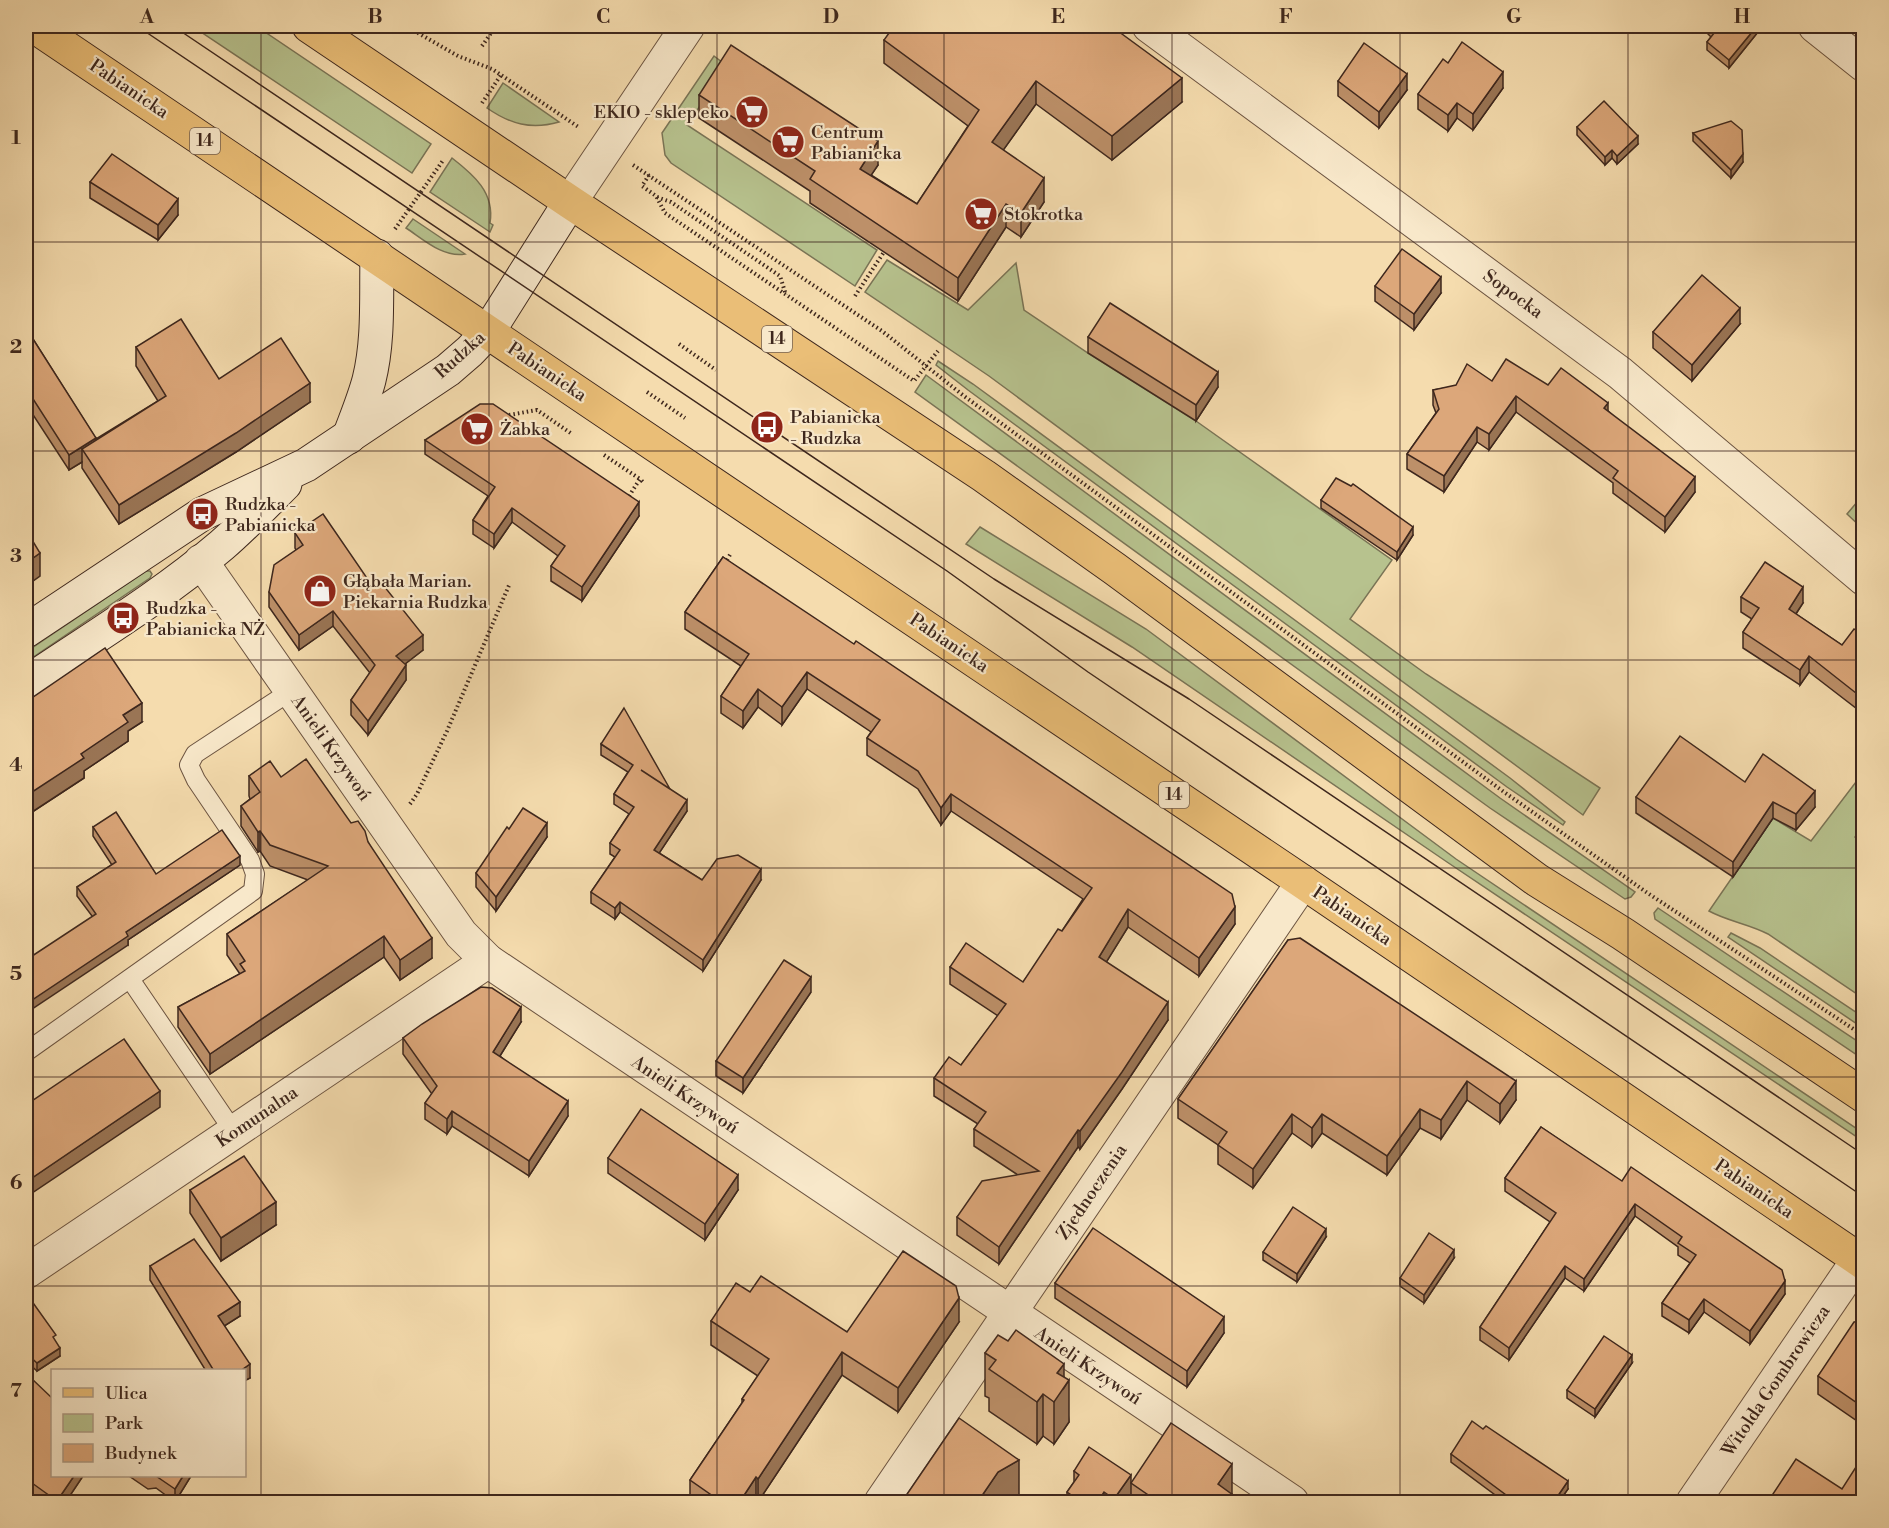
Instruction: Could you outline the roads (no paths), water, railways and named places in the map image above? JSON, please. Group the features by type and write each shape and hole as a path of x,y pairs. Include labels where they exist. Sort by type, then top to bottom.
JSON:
{"main road":[{"name":"Pabianicka","path":"34,26 1861,1261"},
{"name":"14","path":"309,26 984,476 1115,569 1537,879 1623,934 1863,1096"}],"street":[{"name":"Rudzka","path":"26,631 202,514 306,465 448,370 471,351 488,332 570,202 688,26"},
{"name":"Sopocka","path":"1149,26 1620,373 1863,579"},
{"path":"1815,26 1863,65"},
{"path":"349,437 369,379 374,350 377,256"},
{"name":"Rudzka","path":"26,683 123,618 222,545 306,465"},
{"name":"Anieli Krzywoń","path":"201,561 461,934 488,961 1292,1503"},
{"name":"Zjednoczenia","path":"881,1503 1303,882"},
{"name":"Komunalna","path":"26,1272 488,961"},
{"name":"Witolda Gombrowicza","path":"1693,1503 1861,1261"}],"lane":[{"path":"26,1052 253,891 255,874 250,860 196,780 189,765 195,754 291,691"},
{"path":"130,979 234,1132"}],"tram line":[{"path":"137,26 947,571 1088,672 1864,1197"},
{"path":"173,26 994,579 1189,699 1864,1155"}],"place":[{"name":"EKIO - sklep eko","path":"752,112"},
{"name":"Centrum Pabianicka","path":"788,142"},
{"name":"Stokrotka","path":"981,214"},
{"name":"Pabianicka - Rudzka","path":"767,427"},
{"name":"Żabka","path":"477,429"},
{"name":"Rudzka - Pabianicka","path":"202,514"},
{"name":"Głąbała Marian. Piekarnia Rudzka","path":"320,591"},
{"name":"Rudzka - Pabianicka NŻ","path":"123,618"}]}
